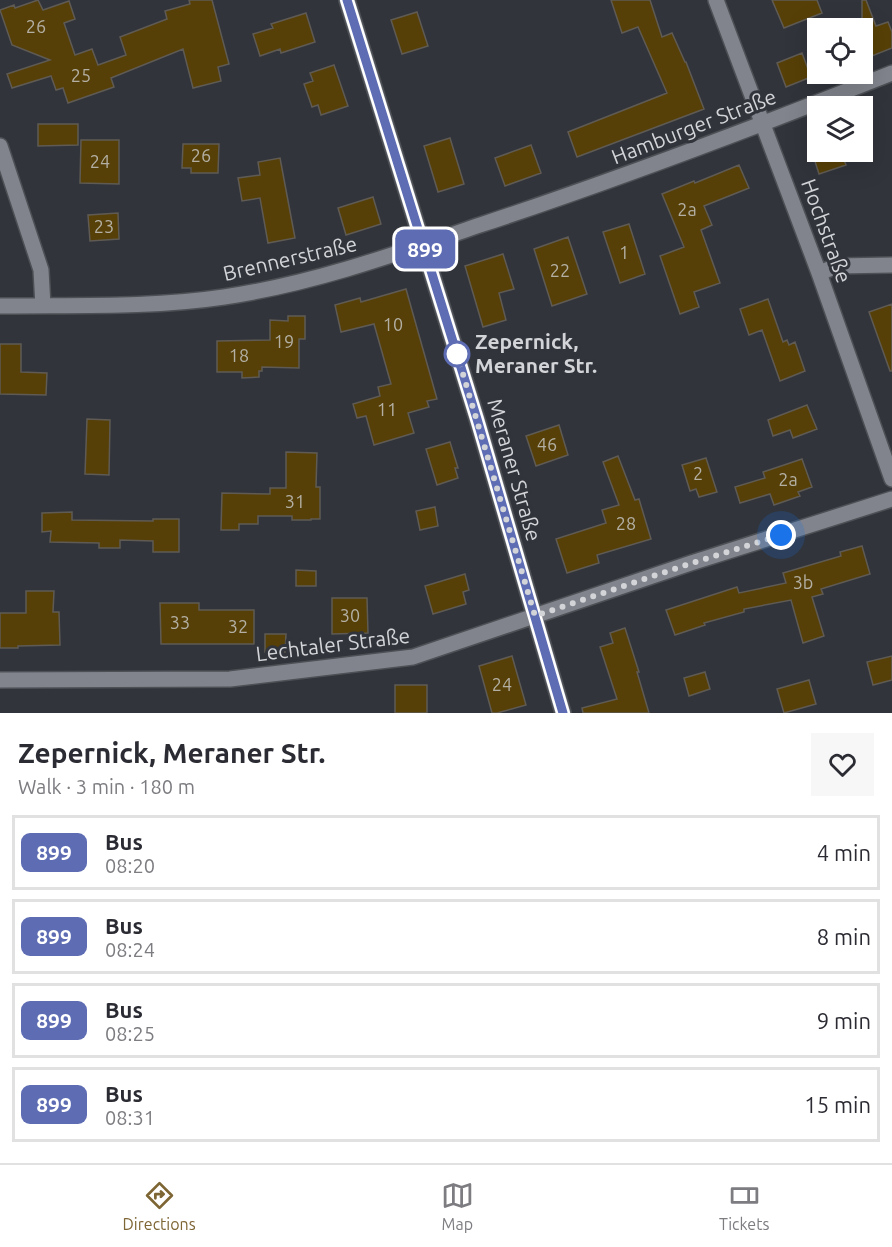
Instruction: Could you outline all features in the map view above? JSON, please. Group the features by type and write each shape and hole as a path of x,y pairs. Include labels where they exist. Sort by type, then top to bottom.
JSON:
{"street":[{"name":"Meraner Straße","path":"347,0 477,419 563,713"},
{"name":"Hochstraße","path":"716,0 819,273 892,479"},
{"name":"Hamburger Straße","path":"578,192 763,124 892,73"},
{"path":"0,146 41,270 43,306"},
{"name":"Brennerstraße","path":"0,306 142,304 223,297 264,290 326,274 423,244 578,192"},
{"path":"819,273 837,266 892,265"},
{"name":"Lechtaler Straße","path":"0,680 230,679 413,657 692,563 892,499"}],"building":[{"path":"38,0 43,10 69,1 75,19 64,23 75,55 92,49 98,65 126,55 120,37 167,19 165,11 190,4 189,0 212,0 229,64 218,67 221,81 193,88 183,49 111,78 114,87 68,103 63,88 56,90 51,76 12,88 7,74 50,60 12,45 0,10 14,5 15,8"},
{"path":"611,0 650,0 662,37 672,33 704,109 577,157 568,132 667,93 638,27 622,33"},
{"path":"772,0 817,0 822,13 784,28"},
{"path":"862,0 866,0 873,18 862,18"},
{"path":"417,12 428,46 402,54 391,20"},
{"path":"306,13 315,42 281,53 280,49 260,56 253,34 273,28 271,24"},
{"path":"873,18 876,26 888,22 892,32 892,48 873,56"},
{"path":"802,53 807,66 807,79 786,87 777,63"},
{"path":"334,65 348,106 321,115 318,105 312,107 304,84 313,81 310,73"},
{"path":"38,124 78,124 78,145 38,146"},
{"path":"450,138 464,184 438,192 424,146"},
{"path":"81,140 119,140 119,184 80,183"},
{"path":"183,144 219,144 218,173 191,173 191,168 182,168"},
{"path":"531,145 541,173 505,186 495,158"},
{"path":"280,158 295,238 268,243 260,198 242,201 238,178 260,175 258,162"},
{"path":"815,162 845,162 846,165 819,174"},
{"path":"739,165 749,188 704,206 712,225 701,230 720,283 694,292 699,307 680,314 660,256 684,247 662,194"},
{"path":"373,197 381,224 346,235 338,208"},
{"path":"118,213 119,239 90,241 88,215"},
{"path":"629,224 645,274 620,283 603,232"},
{"path":"568,237 587,294 552,306 534,249"},
{"path":"503,254 514,289 499,293 506,320 483,327 465,266"},
{"path":"406,289 437,399 427,401 429,407 408,413 414,433 374,445 366,416 357,418 353,404 380,396 378,387 391,384 374,324 341,332 335,305 360,298 361,302"},
{"path":"768,299 783,342 787,340 789,345 795,342 805,371 780,381 762,330 749,335 740,309"},
{"path":"892,304 892,371 890,371 869,312"},
{"path":"288,316 305,316 305,339 299,339 299,368 262,367 259,377 242,378 242,372 217,372 217,341 270,340 270,320 288,321"},
{"path":"0,344 21,344 21,372 47,373 46,395 0,394"},
{"path":"807,405 817,429 793,438 790,430 773,436 768,420"},
{"path":"87,419 110,420 109,475 85,474"},
{"path":"559,425 568,455 536,466 526,436"},
{"path":"450,442 458,468 455,468 458,478 437,485 426,449"},
{"path":"286,452 317,453 316,487 320,487 320,519 292,520 292,516 258,516 258,524 239,524 239,530 221,530 222,493 270,494 270,488 286,488"},
{"path":"618,456 635,500 639,499 651,539 597,555 599,563 567,573 556,539 606,523 602,510 619,505 603,462"},
{"path":"706,458 717,492 699,497 696,489 690,491 682,465"},
{"path":"802,459 812,487 798,492 800,496 774,505 770,494 740,503 735,487 765,478 763,472"},
{"path":"435,507 438,526 420,530 416,511"},
{"path":"72,512 72,520 179,519 179,552 153,552 153,541 120,540 120,548 99,548 99,543 50,542 51,531 42,532 42,513"},
{"path":"862,546 870,574 821,589 823,594 812,597 824,636 803,643 791,600 744,609 744,612 704,623 705,625 675,635 666,610 737,587 739,593 786,583 783,573 841,556 840,552"},
{"path":"296,570 316,571 316,586 296,586"},
{"path":"465,574 469,590 463,592 466,604 433,614 425,586"},
{"path":"26,591 54,591 53,612 59,612 60,645 0,648 0,613 26,613"},
{"path":"332,598 367,598 368,633 332,634"},
{"path":"160,603 199,603 199,610 254,610 254,644 161,644"},
{"path":"625,628 649,713 583,713 582,708 617,699 600,647 613,643 610,633"},
{"path":"265,634 286,634 285,652 265,652"},
{"path":"512,656 526,705 492,713 479,666"},
{"path":"892,656 892,680 873,685 867,662"},
{"path":"705,672 710,689 689,696 684,678"},
{"path":"809,680 816,704 784,713 777,689"},
{"path":"395,685 427,685 427,713 395,713"}],"bus line":[{"name":"899","path":"347,0 477,419 563,713"}],"place":[{"name":"Zepernick, Meraner Str.","path":"457,354"}],"route":[{"path":"457,354 535,616 781,535"}]}
